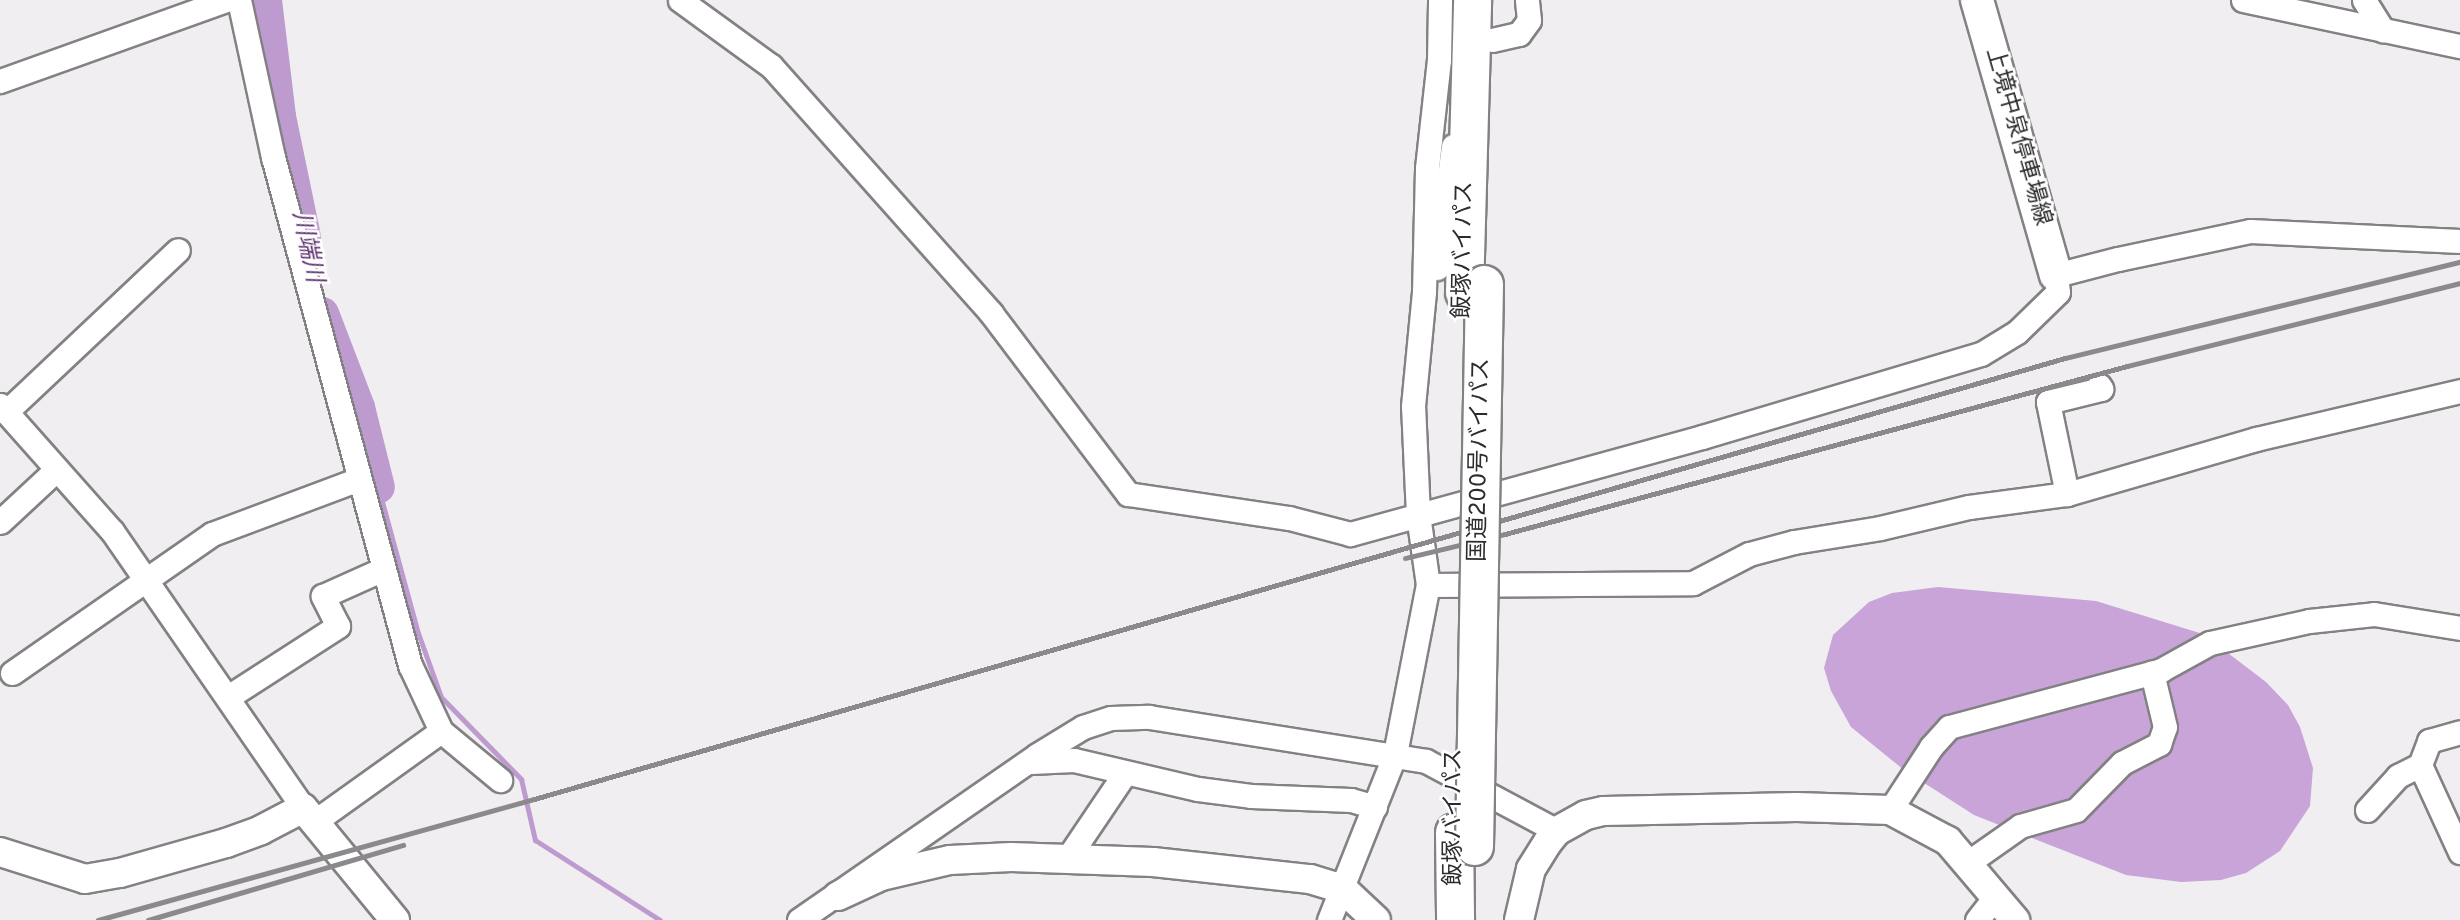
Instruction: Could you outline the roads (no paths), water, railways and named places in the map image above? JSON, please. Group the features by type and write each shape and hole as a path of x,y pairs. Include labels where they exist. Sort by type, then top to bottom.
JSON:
{"highway":[{"name":"飯塚バイパス","path":"1472,0 1469,100 1474,288"},
{"name":"国道200号バイパス","path":"1475,920 1464,839 1474,288 1492,40 1492,0"},
{"name":"飯塚バイパス","path":"1455,920 1464,839"}],"main road":[{"name":"上境中泉停車場線","path":"1977,0 2056,275"}],"street":[{"path":"0,82 226,0"},
{"path":"239,0 273,157 410,665 441,731 500,780"},
{"path":"680,0 771,66 991,313 1128,494 1289,518 1350,534 1702,437 1981,354 2017,332 2058,292 2056,275 2250,231 2460,240"},
{"path":"1329,920 1395,754 1428,585 1418,515 1413,405 1424,292 1427,168 1439,60 1440,0"},
{"path":"1492,40 1519,34 1529,20 1527,0"},
{"path":"2243,0 2460,46"},
{"path":"2364,0 2383,30"},
{"path":"1424,292 1437,274 1455,126 1469,100"},
{"path":"178,250 3,409 112,531 308,815 383,916"},
{"path":"2067,494 2048,402 2101,389 2099,385"},
{"path":"1428,585 1693,583 1749,554 1794,542 1880,528 1969,507 2067,494 2256,439 2460,391"},
{"path":"0,522 56,470"},
{"path":"12,673 212,534 359,479"},
{"path":"228,697 338,626 323,596 383,569"},
{"path":"1890,810 1931,747 1950,727 2152,673 2210,643 2309,621 2374,614 2460,628"},
{"path":"1966,864 2020,826 2076,810 2122,763 2159,744 2165,727 2152,673"},
{"path":"799,920 1027,762 1083,727 1111,718 1149,717 1426,761 1557,831"},
{"path":"0,852 85,879 120,873 226,843 308,815 441,731"},
{"path":"2367,810 2398,776 2420,765 2429,741 2460,732"},
{"path":"1027,762 1074,760 1125,773 1251,796 1351,800 1375,807"},
{"path":"2420,765 2460,852"},
{"path":"1067,859 1125,773"},
{"path":"1519,920 1531,869 1557,831 1586,815 1604,811 1797,807 1890,810 1948,841 2015,920"},
{"path":"838,895 881,876 950,860 1011,857 1067,859 1192,866 1310,879 1343,889 1376,920"},
{"path":"1977,920 1996,896"}],"waterway":[{"name":"川端川","path":"265,0 279,116 304,237"},
{"name":"川端川","path":"322,313 358,407 378,487"},
{"path":"378,487 418,633 441,697 521,779 535,840 660,920"}],"railway":[{"path":"98,920 534,799 2065,358 2460,262"},
{"path":"1405,558 1505,534 2127,366 2460,283"},
{"path":"148,920 403,845"}]}
